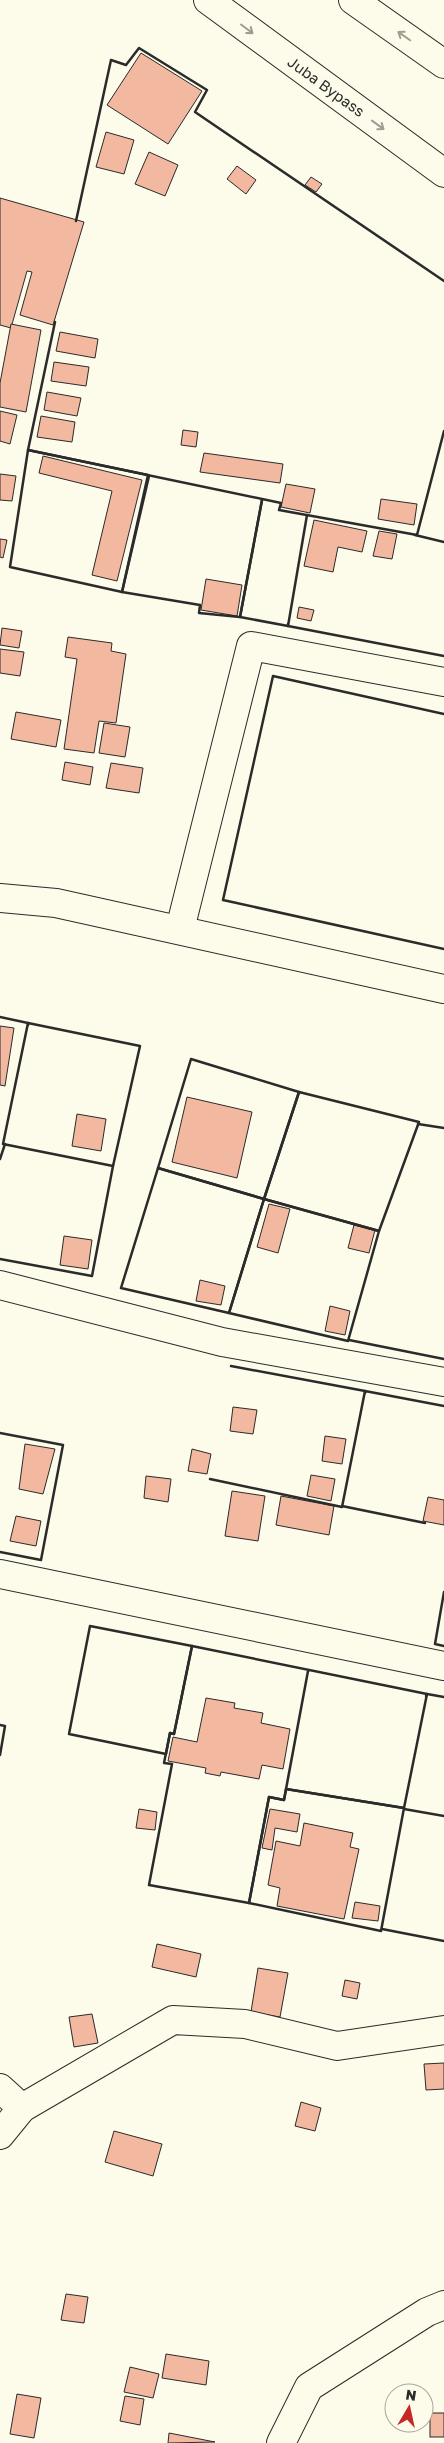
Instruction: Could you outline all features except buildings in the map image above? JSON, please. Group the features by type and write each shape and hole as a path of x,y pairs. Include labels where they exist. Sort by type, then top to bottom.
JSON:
{"street":[{"name":"Juba Bypass","path":"208,0 444,174"},
{"path":"364,4 444,64"},
{"path":"180,929 252,646 444,682"},
{"path":"0,898 56,903 444,989"},
{"path":"0,1285 222,1342 444,1382"},
{"path":"0,1574 444,1666"},
{"path":"0,2135 22,2108 173,2020 245,2024 337,2046 444,2030"},
{"path":"0,2088 22,2108"},
{"path":"282,2443 309,2387 427,2312 444,2304"}],"wall":[{"path":"76,221 111,60 126,65 139,48 207,90 195,112 444,281"},
{"path":"55,322 28,450 281,503 279,510 417,535 444,431"},
{"path":"28,450 148,475 122,592 10,567 28,450"},
{"path":"149,476 122,592 200,605 199,613 240,617 262,500"},
{"path":"262,500 240,617 288,626 307,515"},
{"path":"415,535 444,542"},
{"path":"288,624 288,626 444,656"},
{"path":"444,714 273,676 223,900 444,949"},
{"path":"0,1017 28,1023 28,1025"},
{"path":"28,1023 140,1046 113,1166 3,1144 28,1023"},
{"path":"191,1059 299,1092 264,1199 158,1168 191,1059"},
{"path":"299,1092 419,1122 379,1231 264,1199 299,1092"},
{"path":"418,1124 444,1128"},
{"path":"0,1159 5,1144"},
{"path":"0,1259 92,1276 113,1166"},
{"path":"158,1168 264,1199 229,1313 121,1288 158,1168"},
{"path":"264,1199 379,1231 348,1341 229,1313 264,1199"},
{"path":"349,1340 444,1359"},
{"path":"210,1479 342,1507 365,1391 231,1366"},
{"path":"365,1393 365,1391 444,1406"},
{"path":"0,1433 63,1445 41,1560 0,1552"},
{"path":"342,1506 425,1523"},
{"path":"444,1592 435,1644 444,1646"},
{"path":"90,1626 192,1646 174,1734 170,1733 166,1754 69,1734 90,1626"},
{"path":"308,1671 284,1800 269,1797 249,1903 149,1885 172,1764 164,1763 170,1733 174,1734 192,1646 427,1694 404,1808 286,1789 308,1671"},
{"path":"426,1696 427,1694 444,1697"},
{"path":"0,1725 5,1726 0,1755"},
{"path":"286,1789 404,1808 381,1931 249,1903 269,1797 284,1800 286,1789"},
{"path":"404,1809 444,1816"},
{"path":"382,1929 444,1941"}]}
